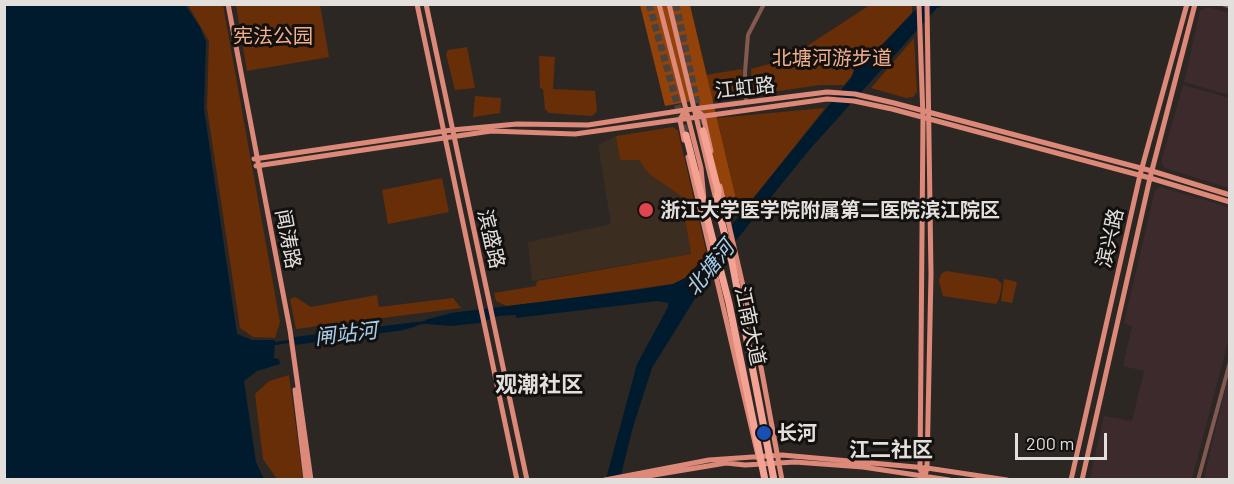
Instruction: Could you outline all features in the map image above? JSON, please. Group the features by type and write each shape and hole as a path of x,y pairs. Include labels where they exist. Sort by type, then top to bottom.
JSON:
{"highway":[{"path":"703,131 718,190 720,208"},
{"path":"686,135 702,196"},
{"name":"江南大道","path":"702,196 746,399 769,460 774,480"},
{"name":"江南大道","path":"720,208 742,295 761,389 769,460 765,480"}],"main road":[{"name":"闻涛路","path":"227,4 289,331 306,480"},
{"name":"滨盛路","path":"417,4 443,138 518,480"},
{"name":"滨盛路","path":"426,4 527,480"},
{"name":"江南大道","path":"659,4 701,168 702,196"},
{"name":"江南大道","path":"669,4 720,208"},
{"path":"919,4 922,111 927,116 931,274 927,468 924,478"},
{"path":"924,478 920,469 929,83 927,4"},
{"name":"滨兴路","path":"1071,480 1140,175 1186,4"},
{"name":"滨兴路","path":"1082,480 1150,178 1195,4"},
{"name":"江虹路","path":"257,165 502,130 575,134 688,119 803,99 827,92 855,94 1230,202"},
{"name":"江虹路","path":"256,158 442,131 517,124 588,125 696,108 803,99"},
{"name":"江虹路","path":"893,106 922,111"},
{"path":"696,108 703,116 720,208"},
{"path":"685,110 680,120 705,218"},
{"name":"江虹路","path":"927,116 1142,168 1230,195"},
{"name":"闻涛路","path":"294,375 311,480"},
{"path":"605,480 726,463 813,456 927,468 1007,480"},
{"path":"769,460 863,467 949,480"},
{"path":"769,460 782,480"},
{"path":"624,480 647,473"}],"street":[{"path":"746,102 745,72 748,35 764,4"},
{"path":"1222,4 1230,7"},
{"path":"1198,480 1229,363"}],"shaded area":[{"path":"640,5 690,5 739,211 728,223 698,100 665,106"},
{"path":"1208,7 1229,13 1229,95 1184,82 1200,11"},
{"path":"1183,85 1229,98 1229,188 1165,168 1161,163"},
{"name":"浙江大学医学院附属第二医院滨江院区","path":"616,136 620,160 639,159 649,174 681,196 691,254 532,281 528,242 611,224 598,145"},
{"path":"1160,187 1229,207 1229,338 1192,479 1090,479 1104,416 1132,421 1144,371 1123,366 1132,326 1124,323 1155,190"},
{"path":"1229,375 1229,479 1204,479 1213,439"}],"green space":[{"path":"188,5 223,5 280,322 275,338 253,337 240,328 207,108 209,41"},
{"name":"宪法公园","path":"236,5 320,5 329,57 247,71"},
{"name":"北塘河游步道","path":"870,5 912,5 912,13 878,49 866,53 859,60 855,72 844,85 820,85 752,95 751,69 787,59"},
{"path":"914,38 917,92 913,97 906,98 871,88"},
{"path":"467,47 475,88 455,90 446,54 448,50"},
{"path":"539,56 555,57 553,89 595,91 597,111 592,116 549,113 545,109 543,89 540,88"},
{"path":"742,69 744,95 712,100 706,75"},
{"path":"475,96 501,98 500,113 473,117"},
{"path":"825,108 740,215 717,118"},
{"path":"673,127 678,131 707,255 685,278 673,284 542,302 507,306 496,301 494,293 536,286 537,281 691,254 681,196 649,174 639,160 620,160 616,136"},
{"path":"442,178 449,212 388,224 382,190"},
{"path":"946,271 997,279 1002,284 999,299 996,304 943,296 939,281 941,274"},
{"path":"1004,279 1017,282 1012,303 1001,301"},
{"path":"377,295 379,307 453,298 461,308 296,329 290,299 295,297 311,307"},
{"path":"289,375 303,479 277,479 263,459 255,394 269,381"}],"water":[{"path":"4,5 185,5 200,27 206,42 204,109 237,334 252,340 275,340 274,358 279,359 280,364 257,371 244,381 256,462 264,479 5,479"},
{"name":"北塘河","path":"920,5 945,5 937,8 810,149 734,243 696,297 652,368 633,427 620,479 606,479 637,364 668,307 668,303 658,301 516,318 516,315 499,316 479,323 451,326 426,324 425,320 451,313 636,290 673,284 685,278 707,255 851,78 858,60 866,53 878,49"},
{"path":"416,322 417,326 404,330 295,345 294,337"}],"waterway":[{"name":"闸站河","path":"414,324 429,322"},
{"name":"闸站河","path":"272,344 292,341"}],"tunnel":[{"path":"649,4 686,135"},
{"path":"676,4 703,131"}],"place":[{"name":"浙江大学医学院附属第二医院滨江院区","path":"646,210"},
{"name":"长河","path":"764,433"}],"district":[{"name":"观潮社区","path":"539,385"},
{"name":"江二社区","path":"891,450"}]}
